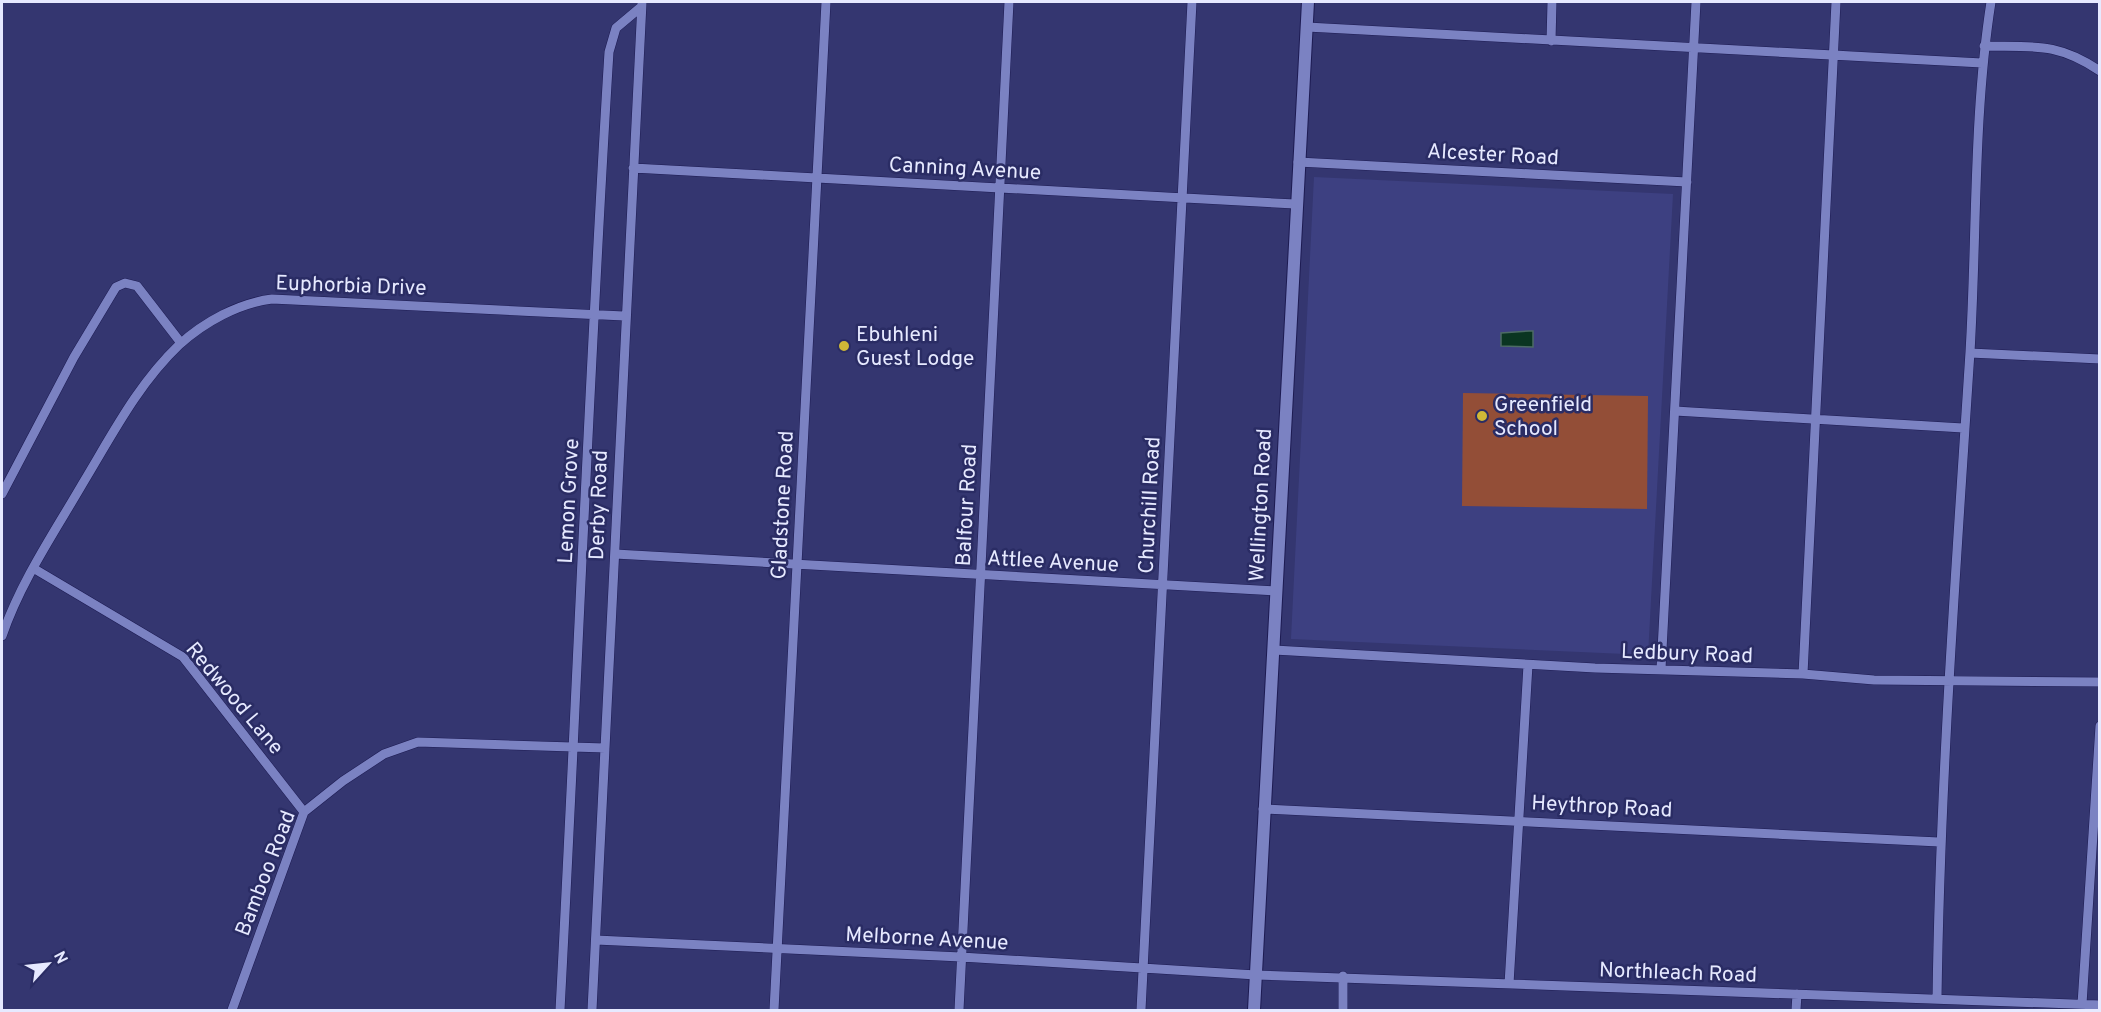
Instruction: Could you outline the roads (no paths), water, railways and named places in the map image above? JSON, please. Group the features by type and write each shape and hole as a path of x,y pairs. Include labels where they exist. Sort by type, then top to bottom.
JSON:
{"main road":[{"name":"Wellington Road","path":"1254,1011 1295,204 1308,2"}],"street":[{"name":"Gladstone Road","path":"774,1011 826,2"},
{"name":"Balfour Road","path":"959,1011 1009,2"},
{"name":"Churchill Road","path":"1141,1011 1192,2"},
{"path":"1551,41 1552,2"},
{"path":"1661,669 1696,2"},
{"path":"1803,674 1836,2"},
{"path":"1937,999 1940,842 1963,428 1970,353 1982,63 1991,2"},
{"name":"Derby Road","path":"592,1011 615,554 624,316 641,4"},
{"name":"Lemon Grove","path":"560,1011 590,426 592,315 609,52 616,28 641,4"},
{"path":"1307,27 1982,63"},
{"path":"1984,46 2043,47 2063,51 2100,71"},
{"name":"Alcester Road","path":"1298,162 1687,182"},
{"name":"Canning Avenue","path":"633,168 1295,204"},
{"path":"2,494 74,357 116,287 125,283 137,286 181,343"},
{"name":"Euphorbia Drive","path":"2,636 33,568 139,391 181,343 232,310 252,301 272,299 624,316"},
{"path":"1970,353 2100,359"},
{"path":"1675,411 1963,428"},
{"name":"Attlee Avenue","path":"615,554 1275,591"},
{"name":"Redwood Lane","path":"33,568 183,657 304,812"},
{"name":"Ledbury Road","path":"1274,650 1528,665 1803,674 1874,680 2100,682"},
{"path":"1509,984 1528,665"},
{"path":"2082,1004 2100,726"},
{"name":"Bamboo Road","path":"232,1011 304,812 384,754 410,743 605,748"},
{"name":"Heythrop Road","path":"1263,809 1940,842"},
{"name":"Melborne Avenue","path":"596,940 961,957 1256,975"},
{"name":"Northleach Road","path":"1256,975 1343,976 2100,1005"},
{"path":"1343,976 1343,1011"},
{"path":"1796,1011 1797,994"}],"place":[{"name":"Ebuhleni Guest Lodge","path":"844,346"},
{"name":"Greenfield School","path":"1482,416"}]}
